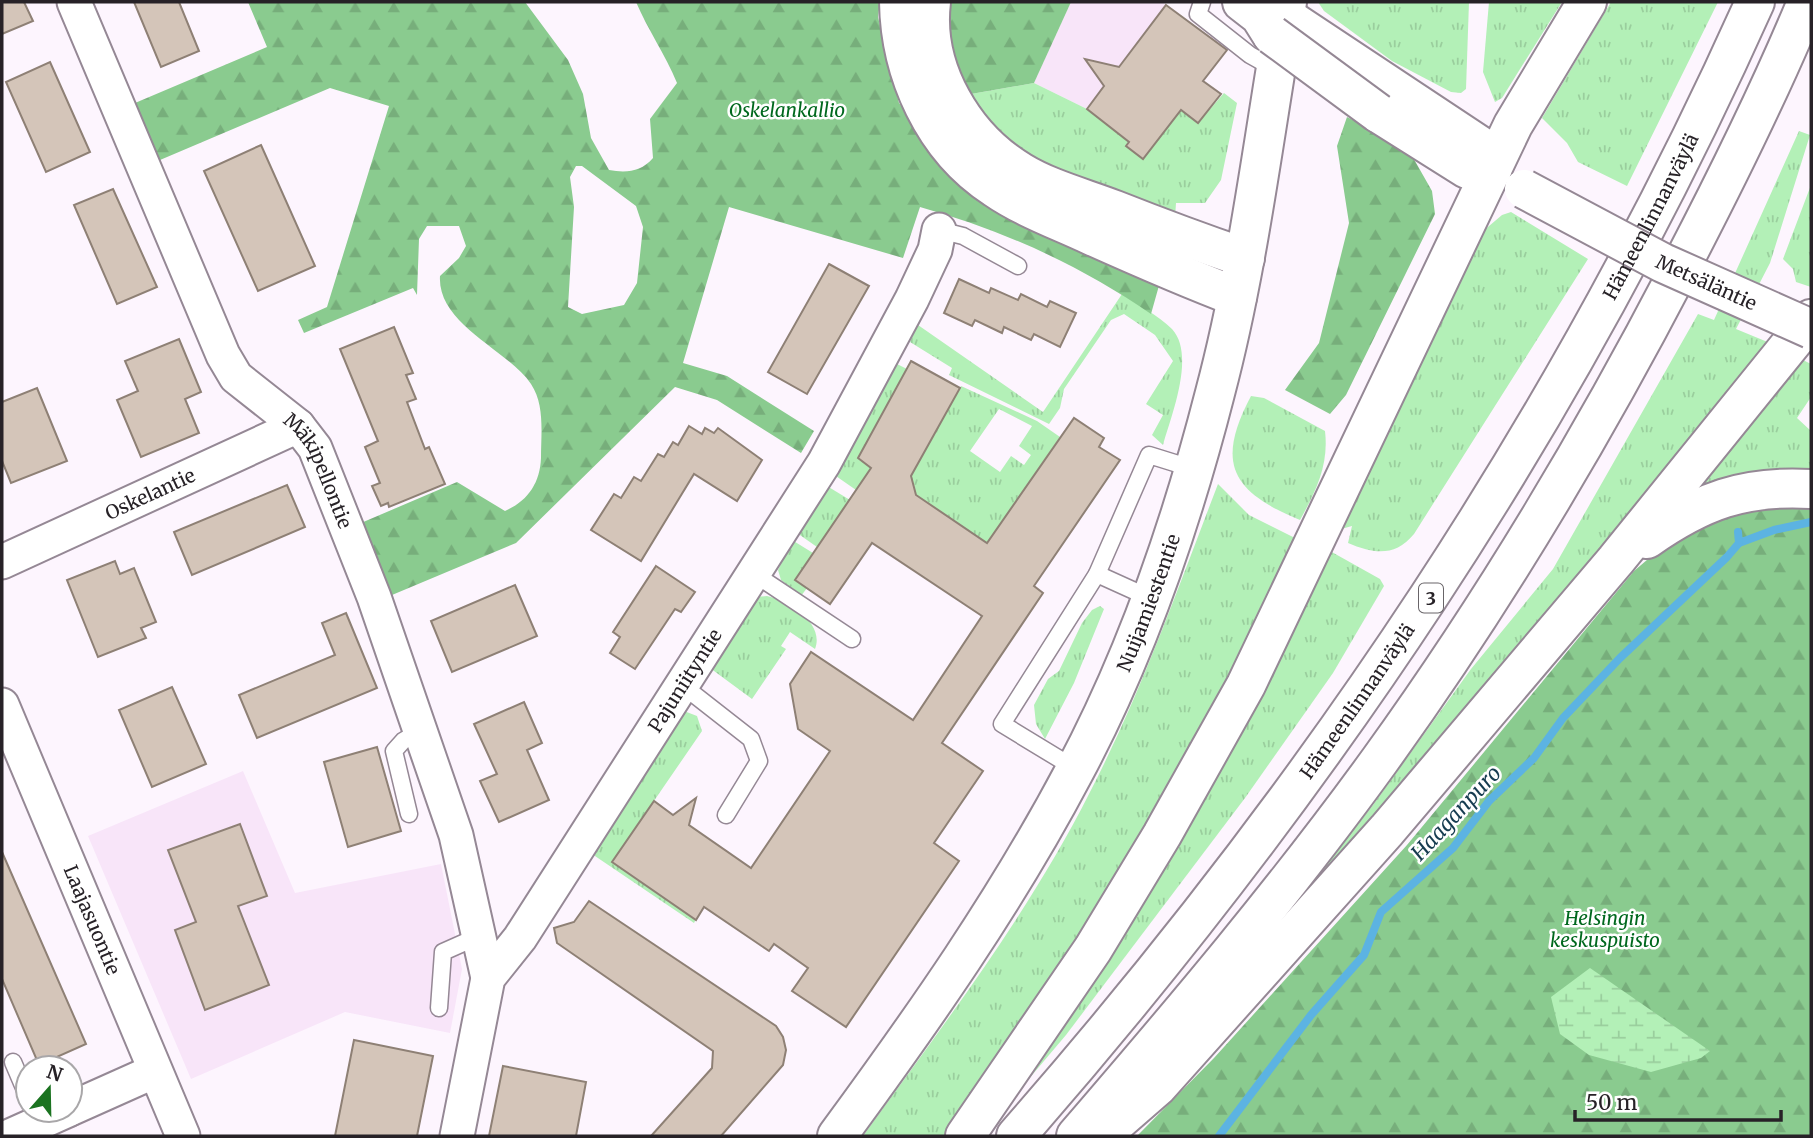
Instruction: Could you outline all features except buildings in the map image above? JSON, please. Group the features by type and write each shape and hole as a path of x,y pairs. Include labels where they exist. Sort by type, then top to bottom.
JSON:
{"main road":[{"path":"898,2 905,58 916,91 931,120 966,166 1017,202 1163,268 1237,297"},
{"path":"931,2 933,46 945,85 965,120 991,151 1041,182 1245,258"},
{"path":"965,1136 1093,949 1162,835 1246,684 1508,179 1513,125 1587,2"},
{"name":"Hämeenlinnanväylä","path":"1016,1136 1225,881 1341,729 1436,589 1572,365 1666,190 1755,2"},
{"path":"1076,1136 1264,911 1380,760 1471,626 1613,397 1709,212 1807,2"},
{"name":"Nuijamiestentie","path":"837,1136 943,991 1029,853 1076,769 1124,666 1150,598 1194,469 1245,258 1275,69 1263,7"},
{"name":"Metsäläntie","path":"1263,7 1272,34 1380,98 1466,169 1508,179 1662,263 1811,329"},
{"path":"1099,1136 1157,1087 1387,830 1616,561 1811,319"},
{"path":"1616,561 1683,513 1741,493 1788,488 1811,489"}],"street":[{"name":"Mäkipellontie","path":"74,2 223,355 236,377 298,426 317,453 374,597 456,835 488,978"},
{"name":"Pajuniityntie","path":"457,1136 488,978 520,937 824,463 935,250 939,230"},
{"name":"Oskelantie","path":"2,562 298,426"},
{"name":"Laajasuontie","path":"2,705 183,1136"},
{"path":"84,1098 155,1071"}],"lane":[{"path":"1198,14 1250,55 1275,69"},
{"path":"939,230 963,236 1018,266"},
{"path":"1076,769 1002,724 1097,574 1149,455 1194,469"},
{"path":"754,573 852,639"},
{"path":"1097,574 1150,598"},
{"path":"682,685 751,739 756,748 759,761 726,815"},
{"path":"409,814 394,751 402,741 420,731"},
{"path":"439,1008 443,951 480,936"},
{"path":"12,1062 14,1065"}],"shaded area":[{"path":"1071,2 1162,2 1209,38 1212,34 1229,47 1201,84 1205,88 1209,85 1221,94 1198,123 1186,114 1186,104 1143,159 1126,146 1129,142 1087,109 1034,83"},
{"path":"243,771 295,893 441,864 462,969 450,1033 345,1012 191,1079 88,836"}],"green space":[{"name":"Oskelankallio","path":"248,2 525,2 568,60 583,94 591,138 609,170 627,171 638,169 653,158 650,119 677,83 636,2 880,2 878,17 899,103 957,176 1160,282 1151,314 1096,280 1040,251 951,216 920,207 903,258 729,207 683,363 727,376 814,431 801,453 717,400 675,387 516,543 392,595 361,523 457,482 505,511 513,507 531,490 540,467 542,429 538,401 531,384 461,322 442,293 440,276 459,258 466,246 459,226 427,226 419,239 417,295 413,288 304,333 298,320 327,307 389,106 330,88 160,160 135,103 267,47","holes":["576,166 582,166 636,206 643,227 637,283 624,305 582,314 568,307 574,207 570,177"]},
{"path":"950,2 1071,2 1034,83 971,94 951,50 948,27"},
{"path":"1318,2 1469,2 1466,89 1461,93 1451,92 1392,61 1324,11"},
{"path":"1489,2 1562,2 1502,98 1495,102 1483,72"},
{"path":"1611,2 1718,2 1627,186 1578,162 1567,143 1542,118"},
{"path":"1034,83 1087,109 1129,142 1127,146 1143,159 1186,103 1187,114 1198,123 1224,93 1237,103 1221,180 1205,203 1176,203 1175,218 1024,159 985,123 971,94"},
{"path":"1347,117 1407,147 1432,191 1435,214 1346,395 1330,414 1285,390 1319,343 1349,223 1337,146"},
{"path":"1799,131 1810,135 1770,263 1736,329 1770,343 1539,630 1269,937 1373,805 1471,669 1553,569 1698,314 1714,320"},
{"path":"1811,185 1811,287 1796,282 1793,269 1783,259"},
{"path":"1511,212 1588,259 1414,534 1392,550 1375,551 1348,543 1352,526 1334,531 1482,232 1502,215"},
{"path":"1122,294 1166,324 1179,340 1182,354 1180,386 1163,445 1152,435 1163,415 1146,404 1173,361 1155,335 1124,314 1111,320 1064,389 1060,408 1049,424 949,375 952,368 910,342 918,325 1043,412"},
{"path":"1797,357 1811,364 1811,397 1797,418 1811,431 1811,476 1692,489"},
{"path":"891,361 907,369 871,468 856,490 833,474"},
{"path":"961,386 1037,421 1060,437 983,549 916,495 911,476","holes":["999,409 1032,426 1019,446 1031,455 1024,465 1011,456 1000,472 970,451"]},
{"path":"1251,396 1264,398 1325,431 1325,455 1320,477 1300,520 1259,498 1245,486 1237,473 1233,458 1234,440"},
{"path":"1218,484 1249,515 1295,538 1186,765 1117,882 946,1136 863,1136 1012,926 1066,838 1126,717"},
{"path":"827,486 850,500 817,547 797,533"},
{"name":"Helsingin keskuspuisto","path":"1811,503 1811,1136 1137,1136 1214,1058 1407,845 1634,571 1681,531 1717,510"},
{"path":"792,540 813,553 796,580 807,588 801,596 781,580 778,570"},
{"path":"1330,551 1380,579 1384,586 1333,673 1245,798 1066,1035 989,1126"},
{"path":"767,596 785,603 803,615 815,630 817,639 815,649 790,632 781,646 786,649 752,699 710,668 756,597"},
{"path":"1100,606 1104,609 1074,683 1045,739 1036,724 1034,705 1048,679 1059,671 1082,623 1092,610"},
{"path":"684,711 697,716 702,731 612,862 696,919 694,923 592,854"},
{"path":"1590,968 1710,1051 1701,1058 1651,1072 1589,1055 1560,1034 1551,997"}],"waterway":[{"path":"1739,543 1774,530 1811,522"},
{"name":"Haaganpuro","path":"1219,1136 1311,1015 1364,955 1381,912 1453,848 1489,801 1534,758 1563,718 1620,658 1727,557 1739,543 1738,532"}]}
